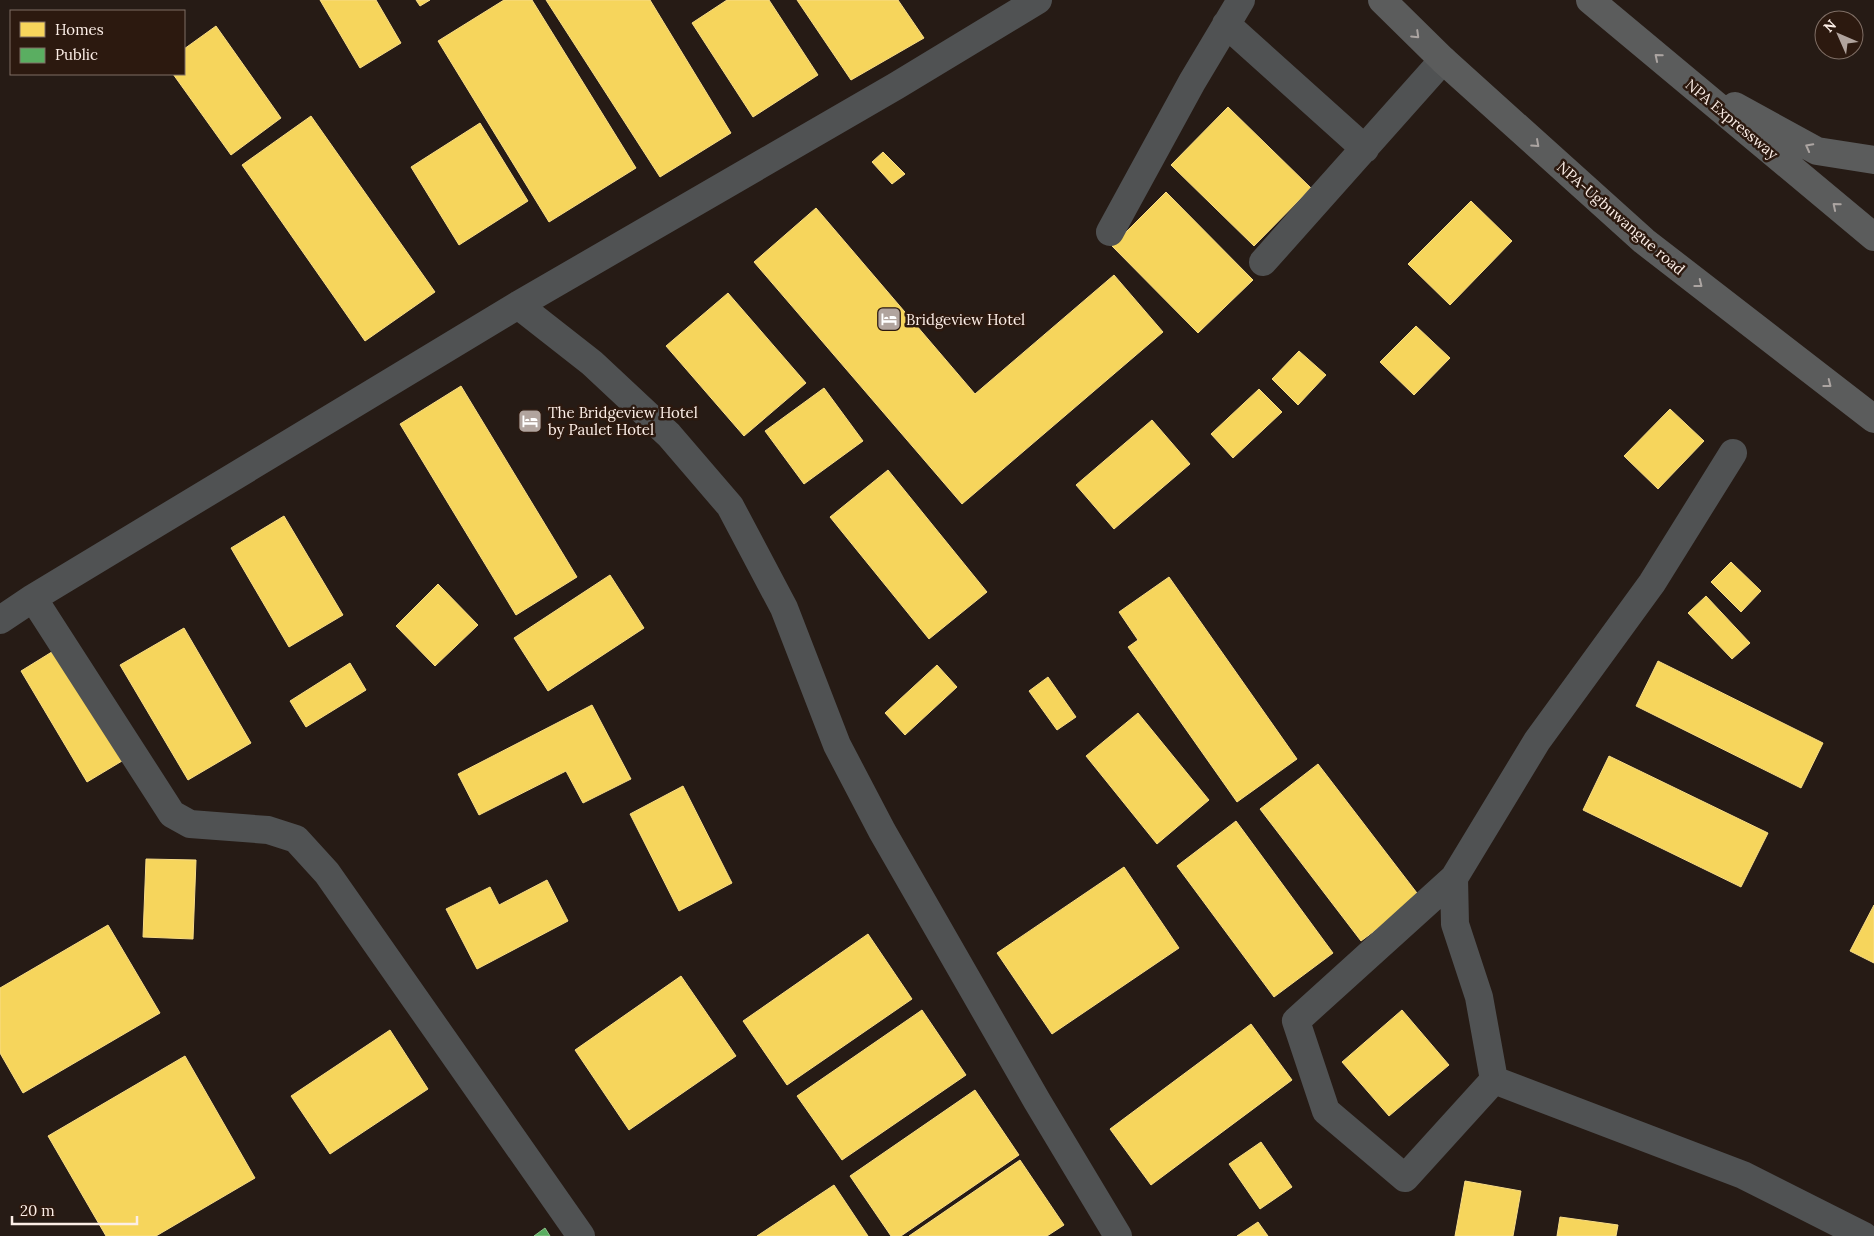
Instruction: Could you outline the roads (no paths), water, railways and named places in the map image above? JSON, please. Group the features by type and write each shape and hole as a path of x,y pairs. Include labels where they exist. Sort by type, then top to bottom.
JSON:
{"main road":[{"name":"NPA-Ugbuwangue road","path":"1382,0 1443,60 1644,241 1874,419"},
{"name":"NPA Expressway","path":"1590,0 1874,237"},
{"path":"1681,76 1816,151 1874,160"}],"street":[{"path":"0,620 33,598 518,304 896,86 1038,0"},
{"path":"1110,232 1192,82 1241,0"},
{"path":"1226,24 1366,149"},
{"path":"1263,262 1366,149 1443,60"},
{"path":"518,304 592,363 669,435 730,506 784,608 837,744 882,831 1037,1102 1118,1236"},
{"path":"1494,1080 1405,1178 1326,1111 1296,1021 1454,878 1537,741 1652,583 1733,453"},
{"path":"33,598 172,814 190,824 268,830 296,839 310,853 327,873 581,1236"},
{"path":"1454,878 1455,924 1479,997 1494,1080"},
{"path":"1494,1080 1743,1175 1864,1236"}],"place":[{"name":"Bridgeview Hotel","path":"889,319"},
{"name":"The Bridgeview Hotel by Paulet Hotel","path":"530,421"}]}
